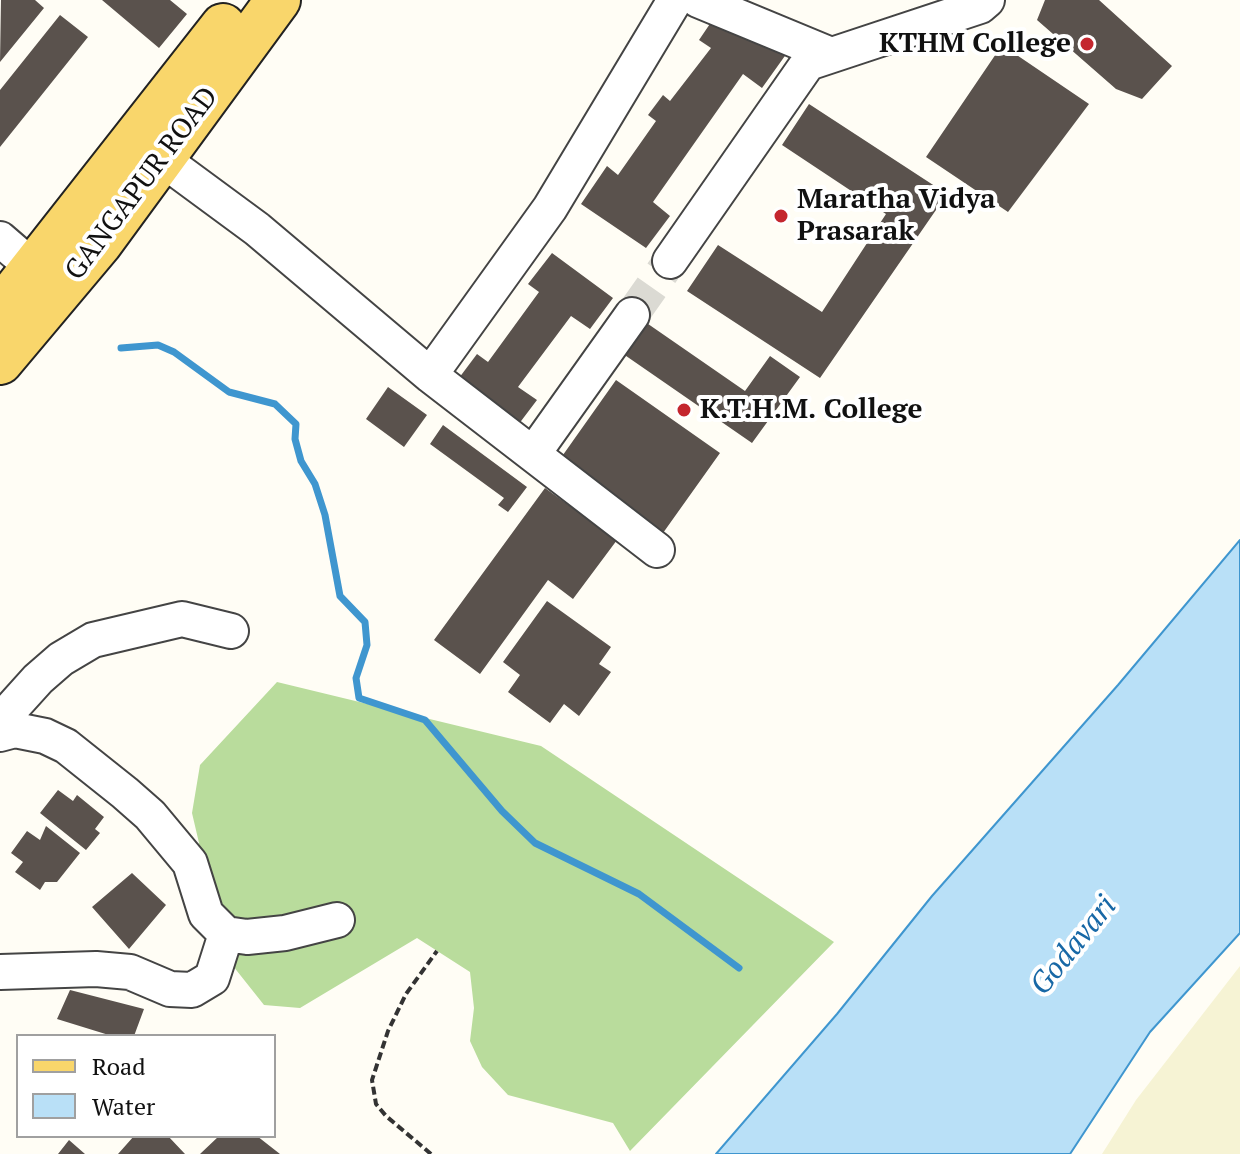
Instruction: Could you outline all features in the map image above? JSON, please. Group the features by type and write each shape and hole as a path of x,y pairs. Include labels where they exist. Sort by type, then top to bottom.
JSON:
{"main road":[{"name":"GANGAPUR ROAD","path":"0,362 48,280 243,0"},
{"name":"GANGAPUR ROAD","path":"1,307 48,280 162,159 278,0"}],"street":[{"path":"430,375 550,208 675,0"},
{"path":"698,0 831,55"},
{"path":"670,261 808,63 980,6 987,0"},
{"path":"162,159 257,229 430,375 657,550"},
{"path":"0,239 48,280"},
{"path":"533,454 632,315"},
{"path":"0,721 38,679 61,659 93,640 182,619 231,631"},
{"path":"0,734 15,730 55,741 99,770 133,800 190,863 206,914 226,934 247,937 285,933 337,920"},
{"path":"0,972 96,969 130,972 170,989 192,990 212,978 226,934"}],"path":[{"path":"431,1154 376,1104 372,1080 376,1062 400,1007 437,951"}],"shaded area":[{"path":"1240,966 1240,1154 1102,1154 1136,1100"}],"green space":[{"path":"277,682 541,746 834,942 630,1151 613,1123 508,1095 482,1067 470,1041 474,1008 470,972 417,938 300,1008 264,1005 210,937 179,874 199,843 192,813 200,765"}],"water":[{"name":"Godavari","path":"1240,540 1240,933 1150,1032 1070,1154 716,1154 837,1014 932,896 1118,685"}],"building":[{"path":"1,0 35,0 44,8 0,62"},
{"path":"102,0 170,0 187,14 159,48"},
{"name":"KTHM College","path":"1045,0 1099,0 1172,66 1142,99 1116,89 1037,20"},
{"path":"720,9 787,53 762,88 743,74 653,202 670,216 646,248 581,204 607,166 618,175 656,121 648,115 663,95 670,101 711,48 699,40"},
{"path":"60,15 88,37 0,147 0,90"},
{"path":"1002,45 1089,104 1008,212 926,157"},
{"path":"809,104 947,194 820,378 687,291 718,245 822,312 886,214 782,145"},
{"path":"552,253 613,298 590,329 571,316 518,387 537,400 512,433 450,390 477,354 488,362 539,292 528,284"},
{"path":"638,317 745,391 770,356 800,377 752,443 616,349"},
{"path":"616,380 720,453 663,533 558,462"},
{"path":"388,387 427,415 404,447 366,419"},
{"path":"443,425 527,487 508,512 498,505 504,498 430,444"},
{"path":"545,488 617,540 573,599 548,580 480,674 434,640"},
{"path":"547,601 611,647 599,664 611,672 579,716 564,704 550,723 508,692 520,675 503,662"},
{"path":"58,790 73,801 77,795 104,817 95,829 100,833 86,850 40,813"},
{"path":"46,826 80,853 57,882 45,882 40,890 15,872 23,862 11,853 27,831 40,840"},
{"path":"132,873 166,905 129,949 92,907"},
{"path":"70,990 144,1009 135,1034 106,1034 57,1019"},
{"path":"132,1138 170,1138 185,1154 118,1154"},
{"path":"217,1138 260,1138 280,1154 200,1154"},
{"path":"69,1140 85,1154 58,1154"}],"waterway":[{"path":"121,348 158,345 174,352 229,392 275,404 296,424 295,439 301,461 315,484 325,515 340,596 365,622 367,645 356,678 359,698 425,720 502,811 535,843 639,894 739,968"}],"tunnel":[{"path":"632,315 670,261"}],"place":[{"name":"KTHM College","path":"1087,44"},
{"name":"Maratha Vidya Prasarak","path":"781,216"},
{"name":"K.T.H.M. College","path":"684,410"}]}
